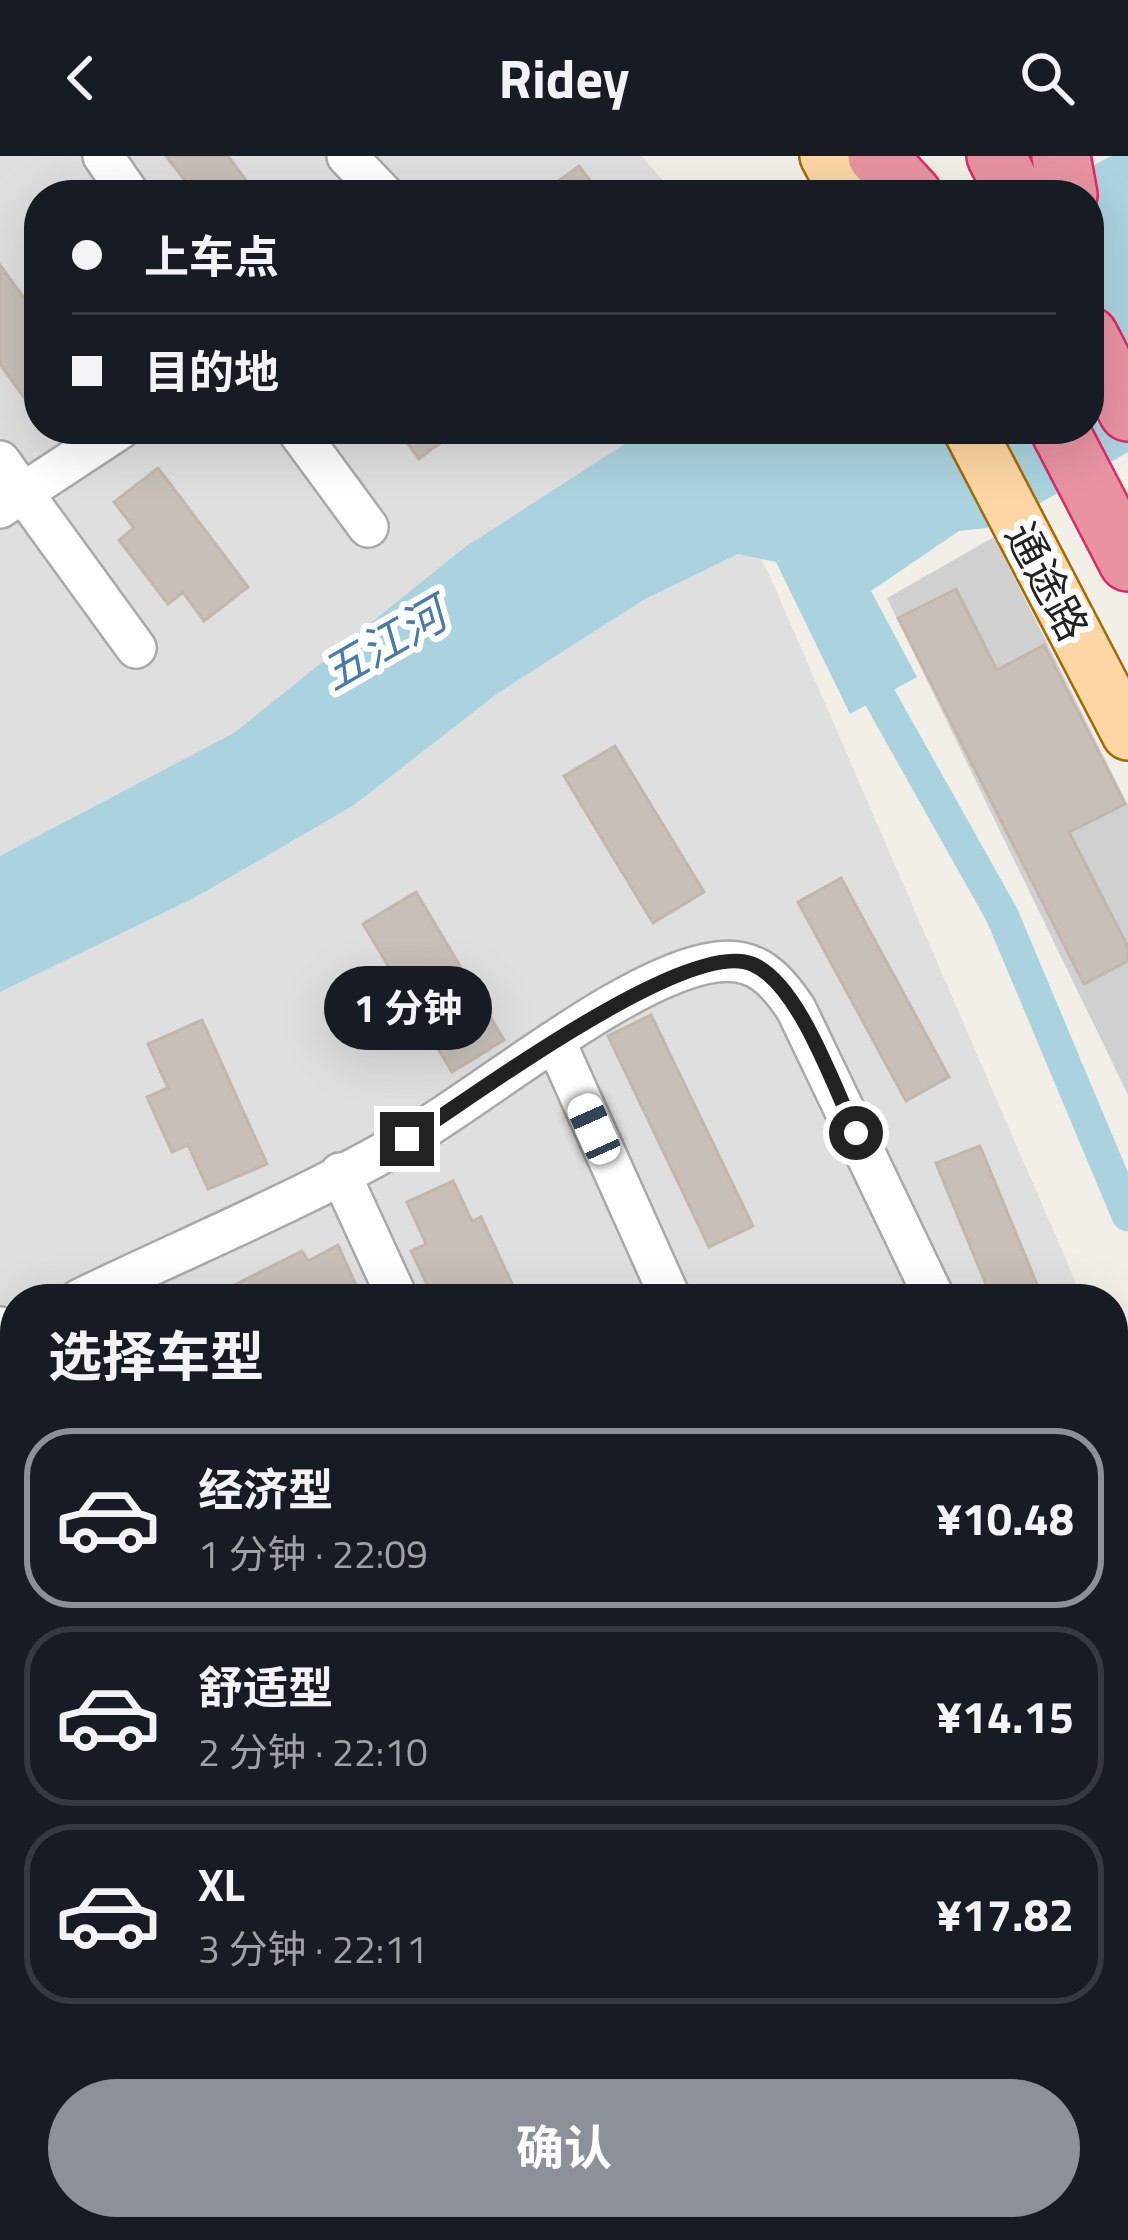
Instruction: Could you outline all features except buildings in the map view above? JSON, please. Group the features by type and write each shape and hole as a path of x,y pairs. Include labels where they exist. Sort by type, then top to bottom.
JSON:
{"highway":[{"path":"877,156 900,180"},
{"path":"1104,358 1128,412"},
{"path":"1067,444 1128,562"}],"main road":[{"path":"1104,352 1128,397"},
{"name":"通途路","path":"977,444 1128,734"}],"street":[{"path":"347,156 370,180"},
{"path":"91,444 8,487 136,648"},
{"path":"307,444 368,526"},
{"path":"111,1284 407,1139 556,1043 684,969 750,962 778,982 796,1010 928,1284"},
{"path":"556,1043 664,1284"},
{"path":"340,1173 391,1284"}],"shaded area":[{"path":"0,156 642,156 662,180 24,180 24,444 699,444 769,574 1077,1284 0,1284"},
{"path":"994,537 1128,805 1128,1095 887,598"}],"water":[{"name":"五江河","path":"1111,156 1128,156 1128,452 1037,505 987,528 959,531 871,591 917,677 850,714 776,562 738,554 645,599 498,693 354,805 194,898 0,992 0,856 234,733 465,547 625,444 1104,444 1104,180 1067,180"}],"waterway":[{"path":"860,662 1002,915 1128,1215"}],"route":[{"path":"407,1139 637,992 684,969 719,961 750,962 778,982 856,1133"}]}
